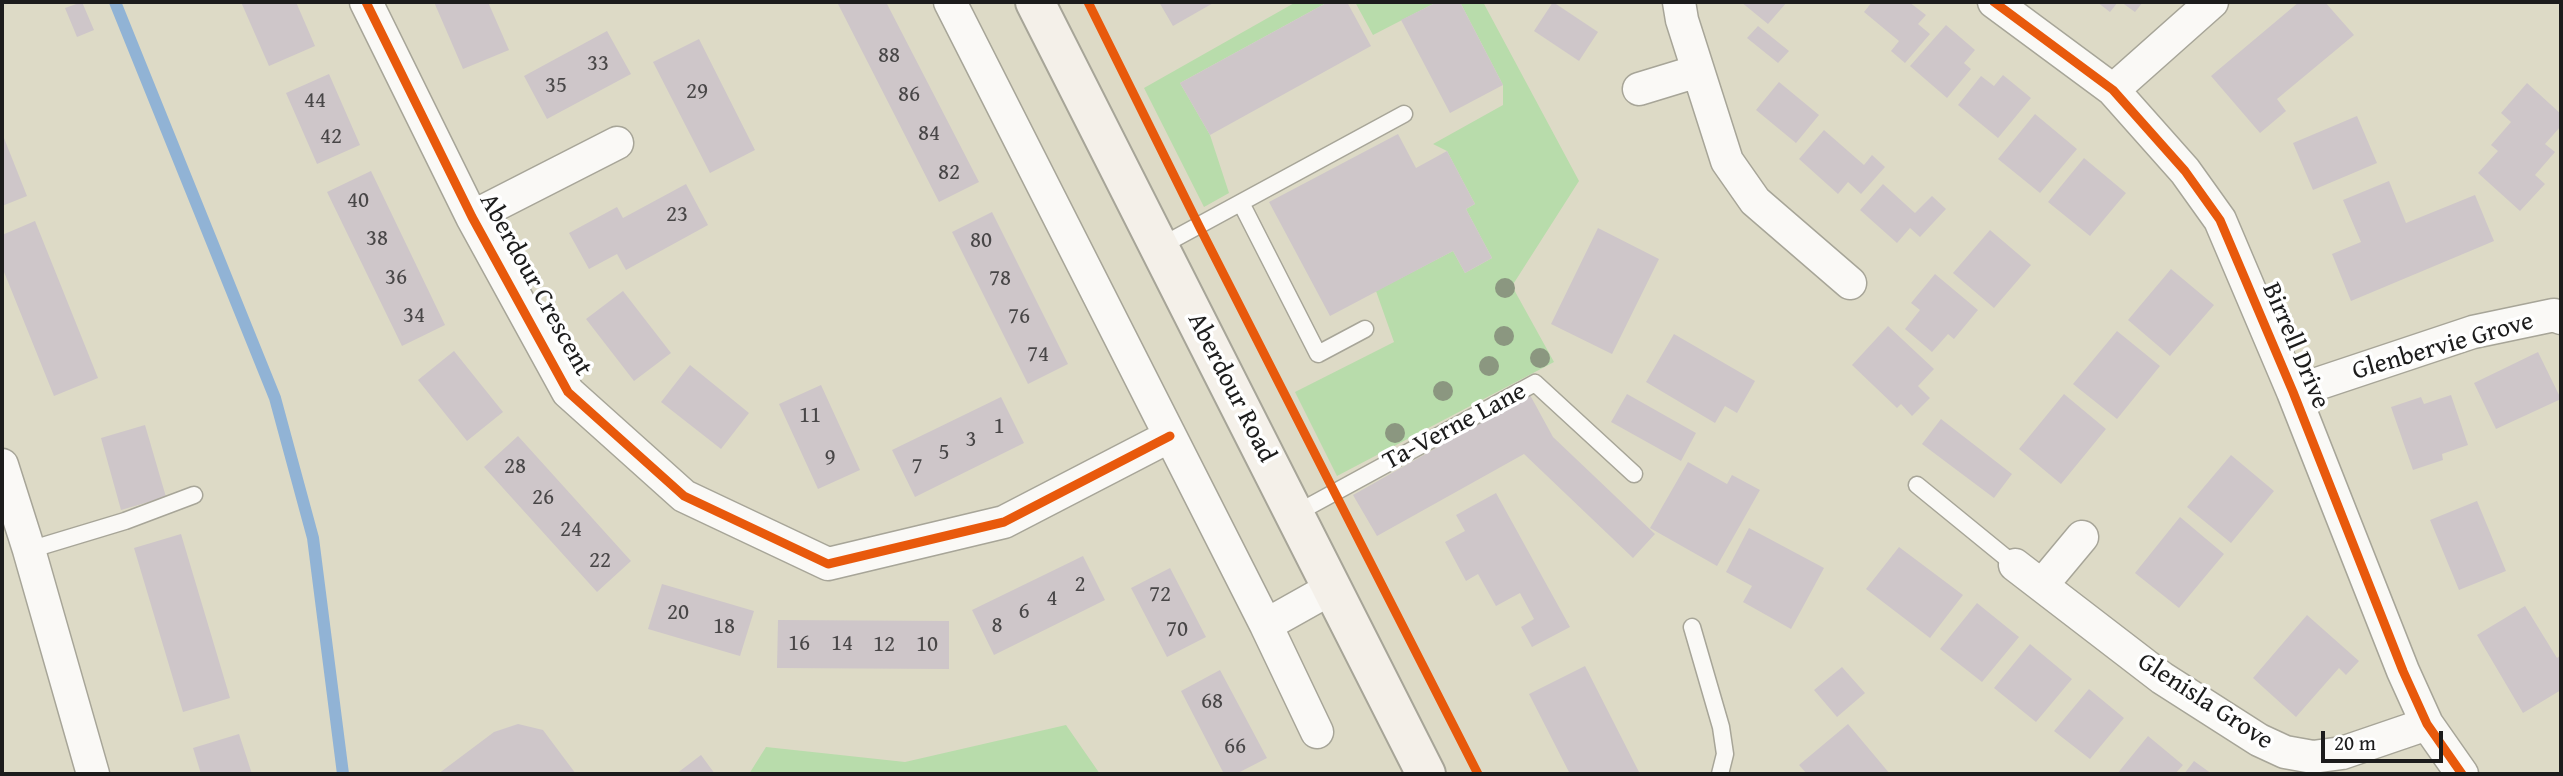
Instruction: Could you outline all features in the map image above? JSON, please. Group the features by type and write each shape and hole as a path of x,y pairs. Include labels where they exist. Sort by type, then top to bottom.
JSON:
{"main road":[{"name":"Aberdour Road","path":"1035,2 1426,774"}],"street":[{"name":"Aberdour Crescent","path":"366,2 472,217 569,392 684,496 828,564 1004,522 1170,436"},
{"path":"950,2 1266,625 1317,732"},
{"path":"1679,2 1682,20 1727,161 1755,201 1850,283"},
{"name":"Birrell Drive","path":"1994,2 2113,90 2186,171 2220,220 2293,392 2403,671 2427,724 2462,774"},
{"path":"2113,90 2212,2"},
{"path":"1639,89 1698,71"},
{"name":"Aberdour Crescent","path":"472,217 617,143"},
{"name":"Glenbervie Grove","path":"2293,392 2473,332 2559,308"},
{"path":"2,465 7,500 29,550 93,774"},
{"path":"2042,585 2082,537"},
{"name":"Glenisla Grove","path":"2015,565 2162,678 2259,740 2285,752 2313,757 2342,753 2427,724"},
{"path":"1266,625 1332,588"}],"lane":[{"path":"1159,247 1404,114"},
{"path":"1241,203 1318,354 1365,329"},
{"name":"Ta-Verne Lane","path":"1295,514 1535,383 1634,474"},
{"path":"1917,485 2015,565"},
{"path":"29,550 125,521 194,495"},
{"path":"1692,627 1721,727 1725,754 1720,774"}],"green space":[{"path":"1296,2 1328,2 1180,83 1210,135 1229,193 1204,207 1144,88"},
{"path":"1355,2 1437,2 1373,35"},
{"path":"1460,2 1483,2 1579,181 1512,286 1554,362 1337,476 1295,392 1394,342 1376,291 1453,251 1465,273 1492,258 1466,209 1475,204 1447,151 1433,144 1503,105 1503,85"},
{"path":"1066,725 1100,774 749,774 766,747 905,762"}],"building":[{"path":"82,2 94,30 77,37 65,8"},
{"path":"241,2 296,2 315,46 269,66"},
{"path":"434,2 488,2 509,50 463,69"},
{"path":"837,2 886,2 979,182 939,202"},
{"path":"1159,2 1215,2 1173,26"},
{"path":"1328,2 1347,2 1371,46 1210,135 1180,83"},
{"path":"1437,2 1460,2 1503,85 1450,113 1401,20"},
{"path":"1553,2 1598,32 1579,61 1534,31"},
{"path":"1741,2 1787,2 1768,24"},
{"path":"1872,2 1909,2 1926,15 1918,24 1930,34 1905,63 1891,51 1899,41 1864,12"},
{"path":"2097,2 2118,2 2110,12"},
{"path":"2121,2 2143,2 2135,12"},
{"path":"2299,2 2325,2 2354,35 2277,99 2286,111 2260,133 2211,76"},
{"path":"1946,25 1975,50 1964,63 1971,69 1947,98 1910,66"},
{"path":"1758,26 1789,51 1778,63 1747,38"},
{"path":"607,31 631,74 547,119 524,76"},
{"path":"699,39 755,150 710,173 653,62"},
{"path":"329,74 360,145 317,164 286,93"},
{"path":"2003,75 2031,98 1998,138 1958,105 1981,76 1994,86"},
{"path":"1779,82 1819,115 1796,143 1756,110"},
{"path":"2527,83 2561,114 2561,126 2545,144 2555,152 2535,175 2545,184 2520,211 2478,173 2498,151 2491,145 2511,122 2501,113"},
{"path":"2035,114 2077,149 2040,193 1998,159"},
{"path":"2357,116 2377,163 2313,190 2293,143"},
{"path":"1824,130 1864,165 1872,155 1885,167 1861,194 1848,182 1838,194 1799,159"},
{"path":"2,133 27,196 2,206"},
{"path":"1398,134 1416,168 1447,151 1475,204 1466,209 1492,258 1465,273 1453,251 1330,316 1269,202"},
{"path":"2084,158 2126,193 2090,236 2048,202"},
{"path":"371,171 445,325 402,346 327,192"},
{"path":"2389,181 2406,223 2475,195 2494,241 2351,301 2332,254 2361,242 2343,200"},
{"path":"686,184 708,225 626,270 617,254 589,269 569,233 617,207 623,218"},
{"path":"1883,184 1915,213 1932,196 1946,209 1920,237 1910,228 1897,243 1860,210"},
{"path":"992,212 1068,364 1028,384 952,232"},
{"path":"35,221 98,378 54,396 2,267 2,235"},
{"path":"1598,228 1659,259 1612,354 1551,324"},
{"path":"1990,230 2031,265 1994,308 1953,273"},
{"path":"2171,269 2214,305 2170,356 2128,320"},
{"path":"1935,274 1978,310 1954,339 1948,334 1932,352 1905,329 1920,310 1911,303"},
{"path":"623,291 671,353 634,381 586,319"},
{"path":"1888,326 1934,369 1918,386 1930,398 1912,416 1901,404 1897,408 1852,365"},
{"path":"2117,331 2160,366 2117,419 2073,384"},
{"path":"1674,334 1755,381 1737,413 1725,406 1715,423 1646,382"},
{"path":"454,351 503,412 467,441 418,380"},
{"path":"2538,352 2561,399 2496,429 2474,383"},
{"path":"690,365 749,413 721,449 661,402"},
{"path":"821,385 860,470 818,489 779,404"},
{"path":"1627,394 1696,433 1681,461 1611,422"},
{"path":"2064,394 2106,429 2061,484 2019,449"},
{"path":"1530,395 1553,437 1655,534 1633,558 1524,454 1377,536 1353,495"},
{"path":"2451,395 2468,445 2442,454 2443,460 2413,470 2391,407 2421,397 2424,404"},
{"path":"1001,397 1024,443 915,497 892,450"},
{"path":"1941,419 2012,474 1994,498 1922,444"},
{"path":"145,425 166,497 121,510 101,438"},
{"path":"518,436 631,561 597,592 484,467"},
{"path":"2231,455 2274,491 2231,543 2187,507"},
{"path":"1688,462 1727,484 1732,475 1760,490 1717,566 1650,528"},
{"path":"1496,493 1570,627 1532,647 1521,627 1534,619 1520,593 1496,606 1478,574 1466,581 1445,542 1465,531 1456,515"},
{"path":"2477,501 2506,571 2459,590 2430,520"},
{"path":"2180,517 2224,554 2179,608 2135,573"},
{"path":"1749,528 1824,568 1791,629 1743,602 1752,586 1726,572"},
{"path":"181,534 230,698 183,712 134,548"},
{"path":"1899,547 1963,595 1930,638 1866,589"},
{"path":"1083,556 1105,600 994,655 972,610"},
{"path":"1170,568 1206,637 1167,657 1131,588"},
{"path":"662,584 754,611 740,656 648,629"},
{"path":"1977,603 2019,637 1982,682 1940,649"},
{"path":"2525,606 2557,658 2561,655 2561,690 2523,713 2477,635"},
{"path":"2307,615 2359,661 2346,675 2339,668 2296,717 2253,678"},
{"path":"778,620 949,621 949,669 777,668"},
{"path":"2030,644 2072,679 2036,722 1994,688"},
{"path":"1585,666 1640,774 1570,774 1529,694"},
{"path":"1842,667 1865,693 1837,717 1814,690"},
{"path":"1220,670 1267,758 1236,774 1224,774 1181,691"},
{"path":"2089,689 2124,718 2090,759 2054,731"},
{"path":"518,724 543,730 576,774 438,774 494,732"},
{"path":"1848,724 1890,774 1807,774 1799,765"},
{"path":"239,734 252,774 201,774 193,748"},
{"path":"2148,736 2183,765 2175,774 2117,774"},
{"path":"701,755 715,774 676,774"},
{"path":"2194,761 2212,774 2184,774"}],"waterway":[{"path":"115,2 275,398 313,538 343,774"}],"cycle path":[{"path":"366,2 472,217 568,392 684,496 828,564 1004,522 1170,436"},
{"path":"1088,2 1478,774"},
{"path":"1994,2 2113,90 2185,171 2220,220 2293,392 2403,671 2427,724 2462,774"}]}
